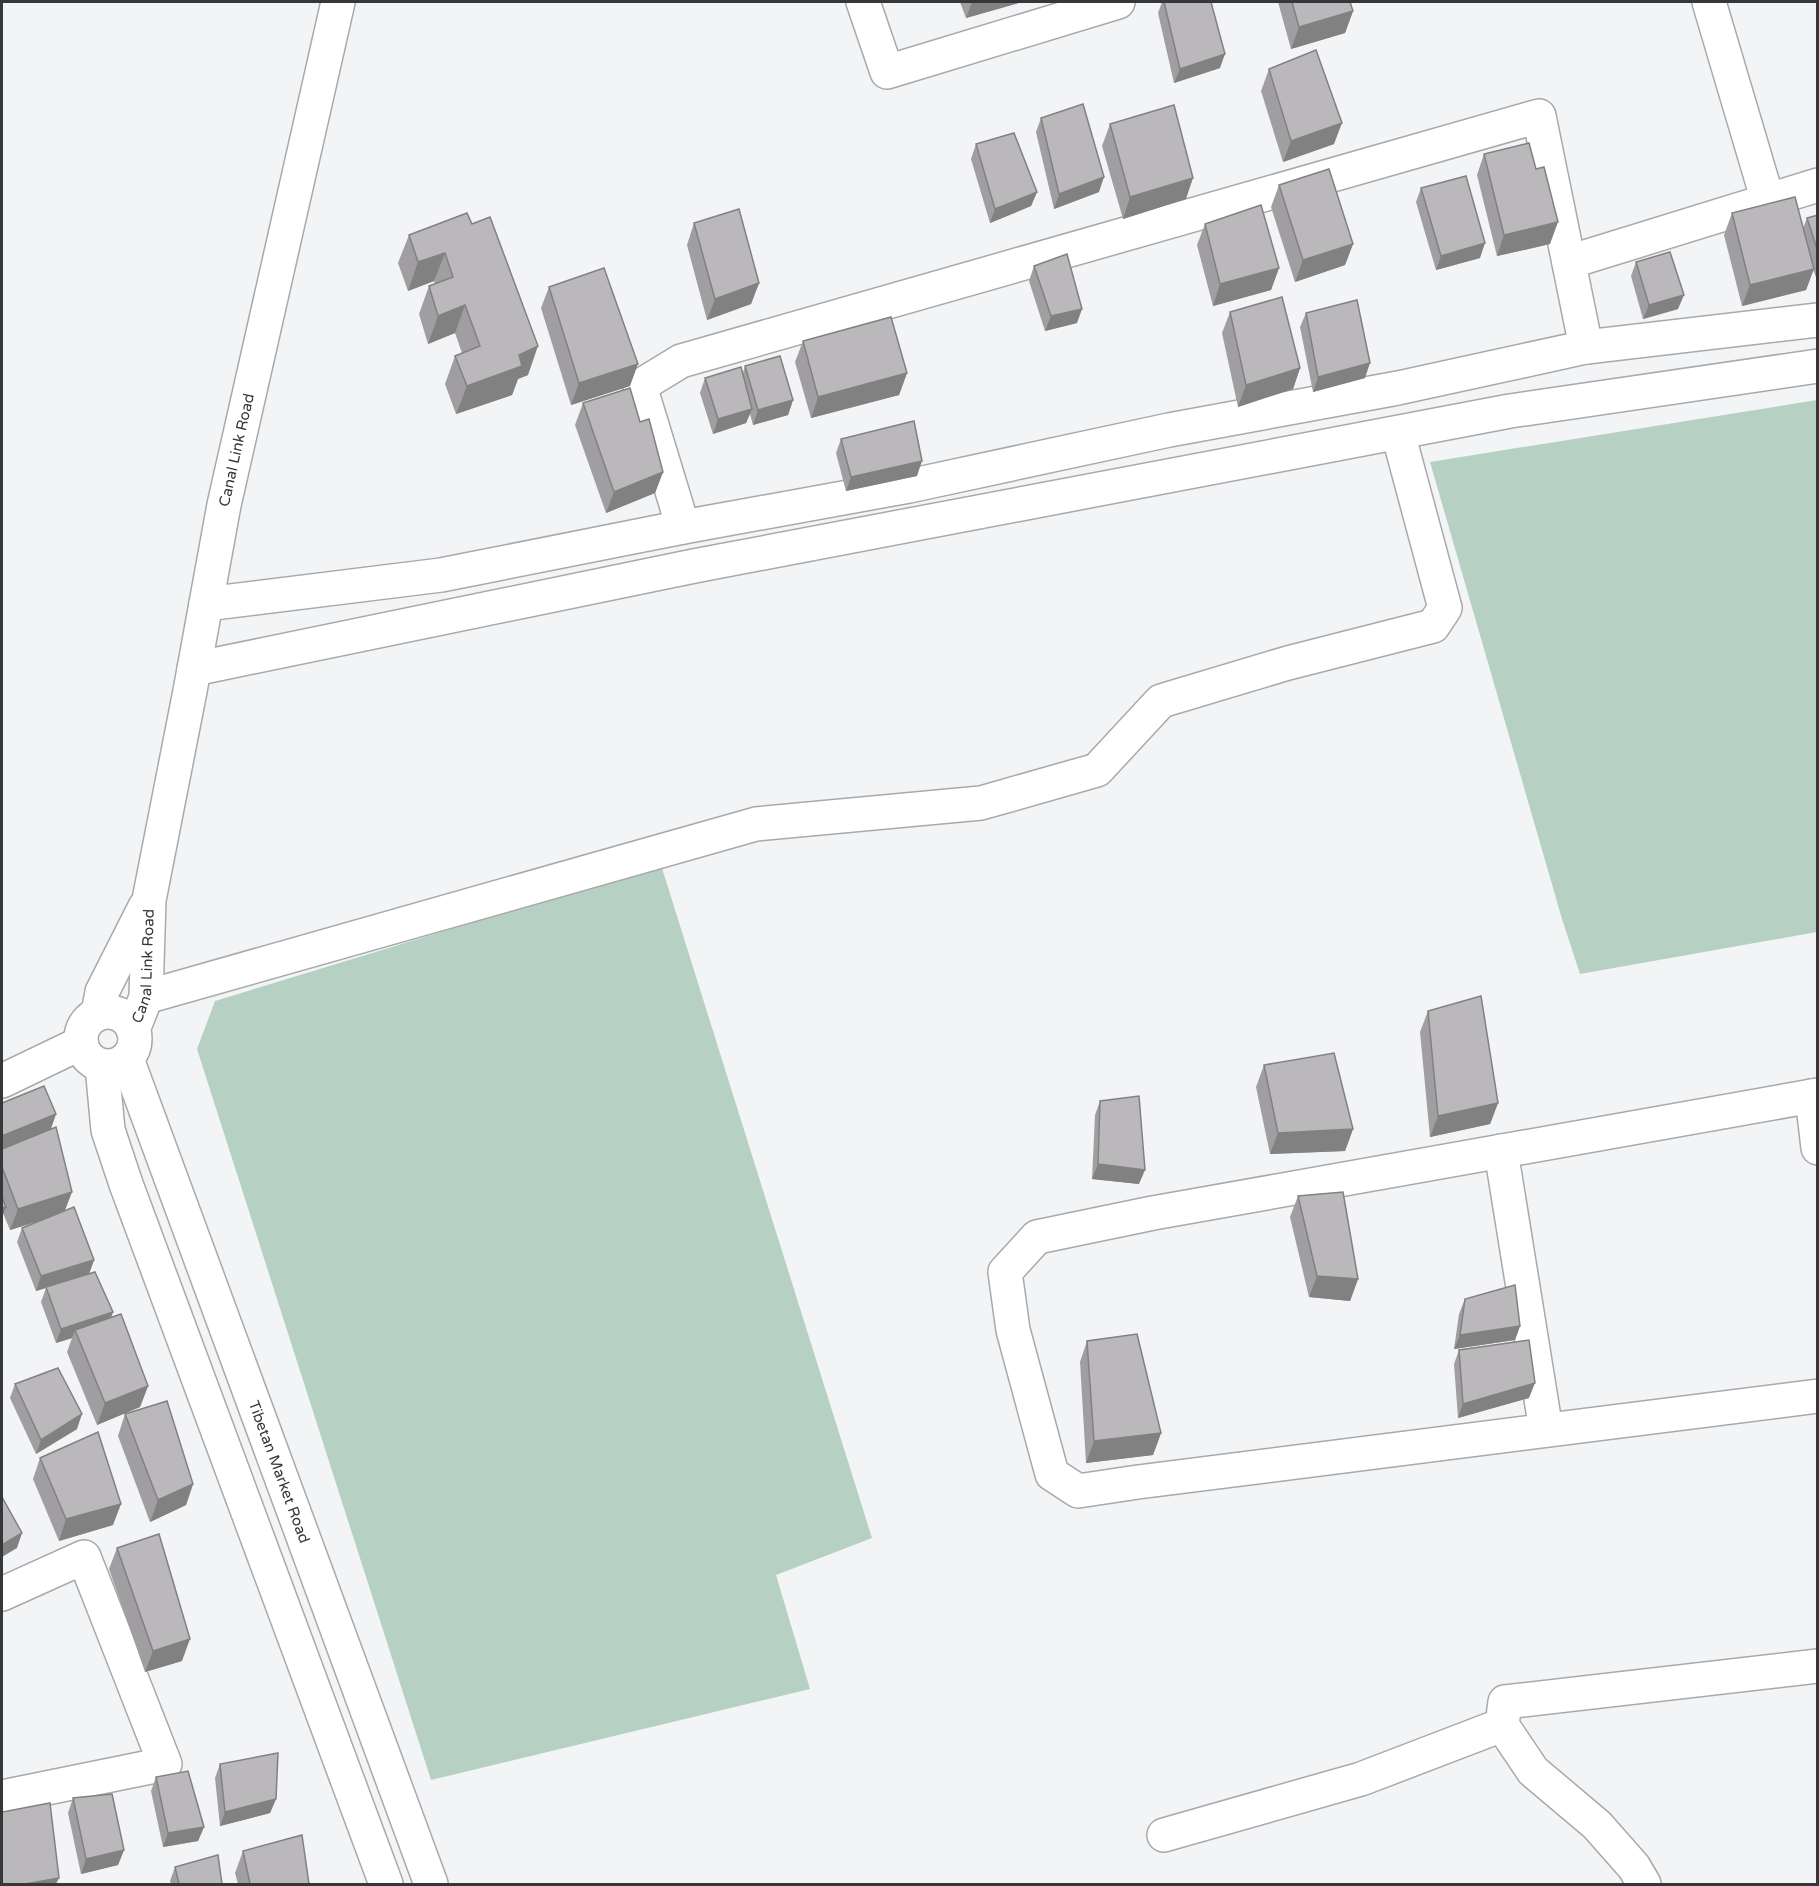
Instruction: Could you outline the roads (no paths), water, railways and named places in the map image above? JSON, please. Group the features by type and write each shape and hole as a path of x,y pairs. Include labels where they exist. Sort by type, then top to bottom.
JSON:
{"street":[{"name":"Canal Link Road","path":"149,900 102,992 98,1014 88,1020 82,1031 111,1050 146,997 149,900 224,504 338,2"},
{"path":"863,2 887,72 1118,2"},
{"path":"1709,2 1768,201"},
{"path":"683,527 640,386 681,361 1539,116 1586,347"},
{"path":"1569,262 1818,185"},
{"path":"206,604 441,575 683,527 909,486 1169,430 1398,388 1586,347 1818,320"},
{"path":"194,669 694,566 1510,411 1818,366"},
{"path":"146,997 756,824 981,803 1097,771 1161,701 1288,663 1433,626 1445,608 1398,433"},
{"path":"2,1081 111,1050 108,1130 126,1184 387,1884"},
{"name":"Tibetan Market Road","path":"111,1050 431,1884"},
{"path":"1818,1148 1815,1095 1153,1214 1037,1238 1005,1272 1013,1330 1052,1474 1078,1491 1818,1396"},
{"path":"1501,1151 1546,1430"},
{"path":"2,1594 84,1557 165,1764 2,1797"},
{"path":"1644,1884 1634,1867 1597,1825 1533,1772 1503,1725 1505,1702 1818,1666"},
{"path":"1164,1835 1361,1779 1503,1725"}]}
